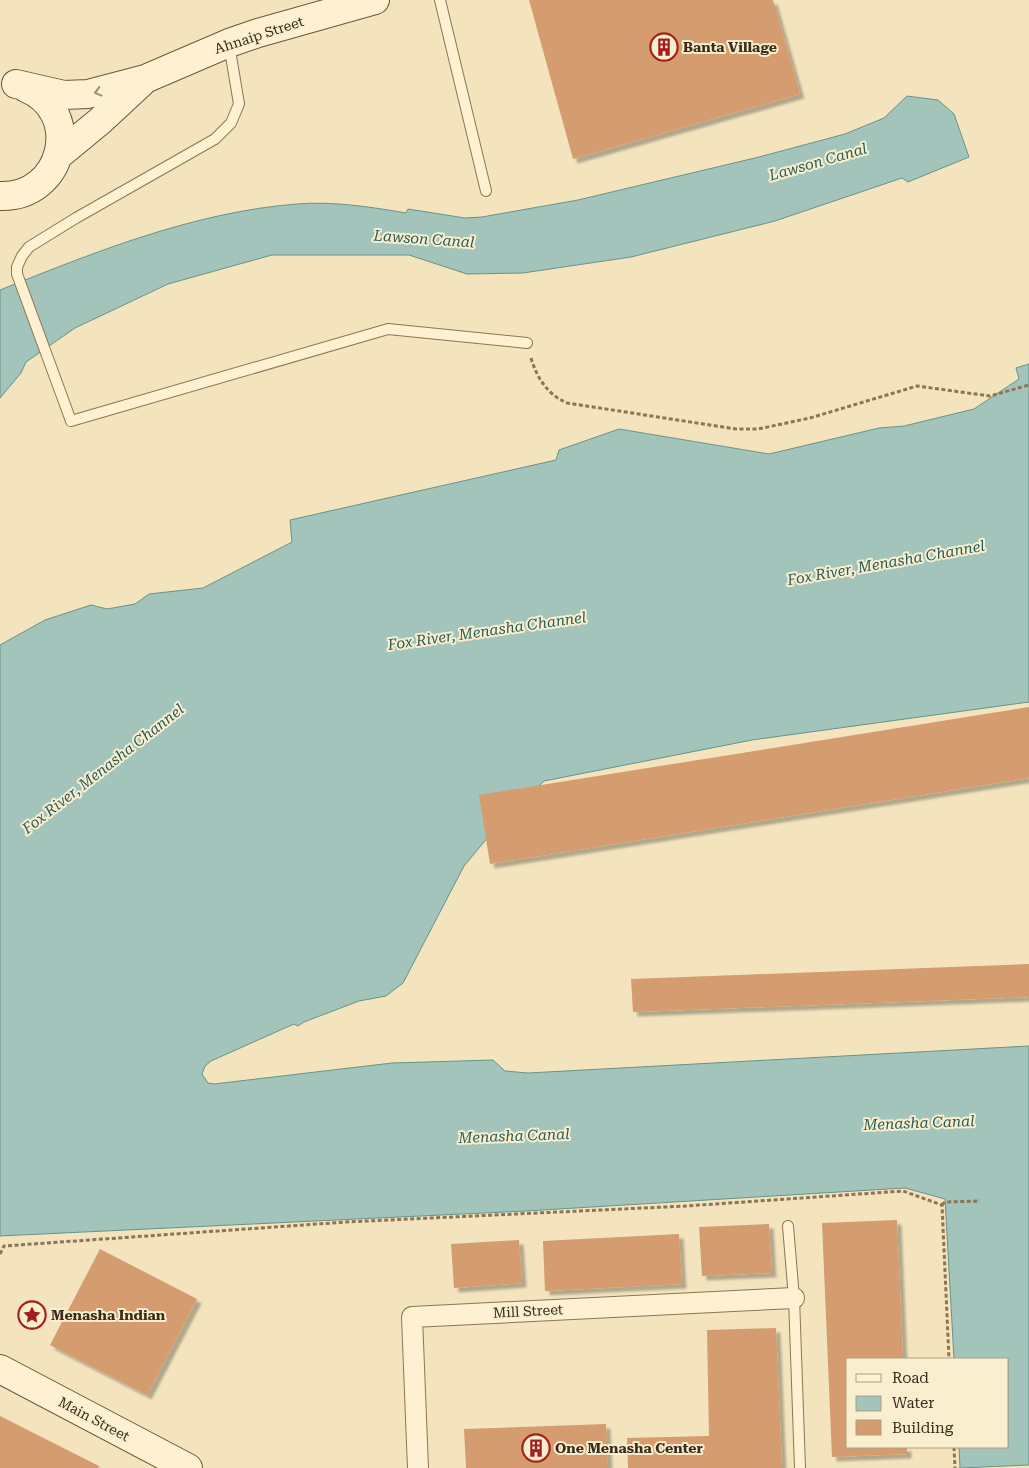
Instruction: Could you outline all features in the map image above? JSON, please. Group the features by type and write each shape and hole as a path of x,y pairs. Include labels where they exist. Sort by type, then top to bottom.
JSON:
{"main road":[{"name":"Ahnaip Street","path":"8,83 64,95 76,95 145,79 229,43 375,0"},
{"name":"Ahnaip Street","path":"4,200 28,191 43,180 60,154 100,121 145,79"},
{"path":"8,83 32,90 45,101 54,115 60,132 60,154"},
{"name":"Main Street","path":"0,1369 188,1468"}],"street":[{"name":"Mill Street","path":"418,1468 412,1317 794,1298"}],"lane":[{"path":"440,0 486,191"},
{"path":"229,43 239,104 231,123 216,139 76,218 29,247 17,267 17,274 71,421 388,329 527,343"},
{"path":"788,1226 794,1298 800,1468"}],"path":[{"path":"527,343 537,375 547,390 558,398 568,402 736,429 780,425 916,386 990,396 1029,385"},
{"path":"0,1254 4,1246 307,1225 686,1206 903,1191 942,1205"},
{"path":"942,1205 945,1202 980,1201"},
{"path":"942,1205 950,1358"},
{"path":"954,1448 955,1468"}],"water":[{"name":"Lawson Canal","path":"907,96 938,100 954,114 969,157 908,182 902,178 775,221 631,257 523,273 467,274 409,255 272,255 168,284 75,328 26,362 21,373 0,398 0,290 109,248 220,215 297,204 338,204 406,213 408,209 465,218 482,217 578,200 759,157 845,134 884,118"},
{"path":"1029,364 1029,702 752,740 544,781 494,830 464,866 403,983 386,996 359,1001 298,1026 294,1024 211,1061 205,1066 202,1074 208,1083 214,1084 392,1063 493,1060 505,1071 528,1073 1029,1046 1029,1465 960,1468 959,1448 1009,1448 1009,1358 954,1358 945,1199 905,1188 526,1211 0,1236 0,645 45,620 91,605 107,609 135,604 149,594 203,588 292,542 290,520 556,460 559,450 619,429 769,454 879,428 904,426 974,409 1019,379 1016,368"}],"building":[{"name":"Banta Village","path":"529,0 773,0 800,94 573,159"},
{"path":"1029,707 1029,778 490,864 479,795"},
{"path":"1029,964 1029,997 633,1012 631,979"},
{"path":"897,1220 903,1358 846,1358 846,1448 907,1448 907,1454 832,1457 822,1223"},
{"path":"769,1224 772,1273 702,1276 699,1227"},
{"path":"679,1234 682,1284 545,1291 543,1241"},
{"path":"519,1240 522,1283 454,1288 451,1244"},
{"path":"100,1249 197,1299 147,1395 50,1345"},
{"path":"776,1328 782,1468 628,1468 627,1438 709,1436 707,1330"},
{"path":"0,1416 99,1466 98,1468 0,1468"},
{"name":"One Menasha Center","path":"606,1424 608,1468 466,1468 464,1429"}],"place":[{"name":"Banta Village","path":"664,47"},
{"name":"Menasha Indian","path":"32,1315"},
{"name":"One Menasha Center","path":"536,1448"}],"water label":[{"name":"Fox River, Menasha Channel","path":"886,563"},
{"name":"Fox River, Menasha Channel","path":"487,631"},
{"name":"Fox River, Menasha Channel","path":"103,769"},
{"name":"Menasha Canal","path":"919,1123"},
{"name":"Menasha Canal","path":"514,1136"}]}
